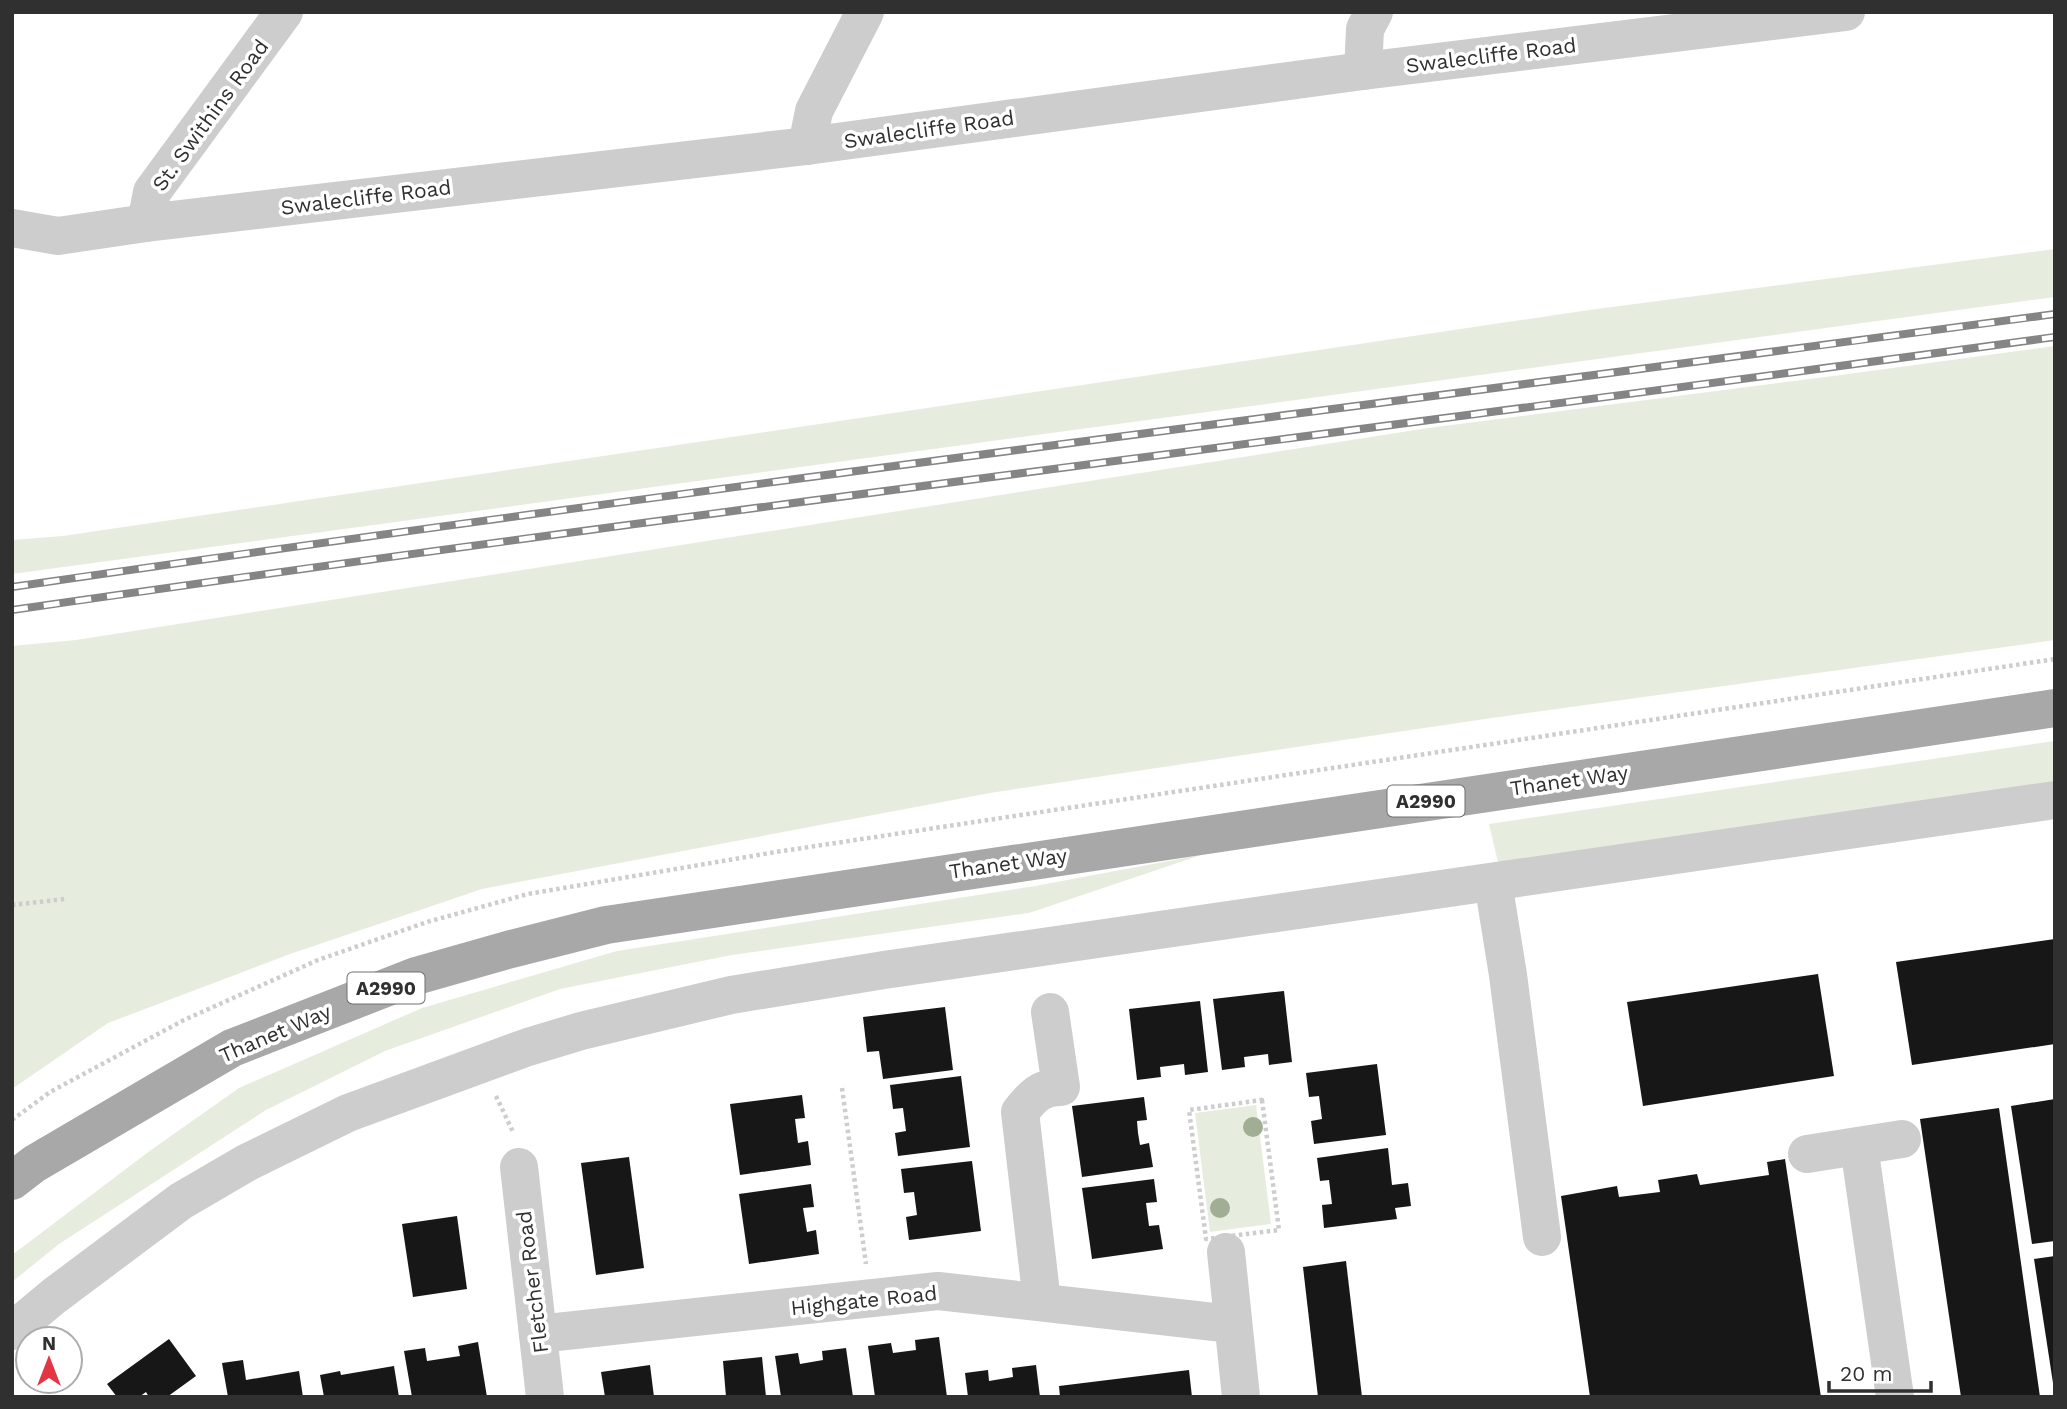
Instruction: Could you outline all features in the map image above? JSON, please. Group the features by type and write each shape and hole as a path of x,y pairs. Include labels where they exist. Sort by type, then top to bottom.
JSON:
{"main road":[{"name":"Thanet Way","path":"12,1181 34,1164 232,1048 416,976 511,948 606,925 2055,708"}],"street":[{"name":"St. Swithins Road","path":"146,223 152,192 284,12"},
{"path":"807,146 814,111 865,12"},
{"path":"1363,71 1365,29 1374,12"},
{"name":"Swalecliffe Road","path":"12,228 58,236 146,223 807,146 1363,71 1846,12"},
{"path":"12,1331 54,1296 181,1201 248,1162 348,1113 482,1063 581,1031 731,995 2055,800"},
{"path":"1493,881 1542,1237"},
{"path":"1042,1302 1020,1112 1035,1093 1049,1087 1061,1087 1050,1012"},
{"path":"1807,1154 1902,1139"},
{"path":"1859,1146 1895,1397"},
{"name":"Fletcher Road","path":"519,1167 545,1397"},
{"path":"1226,1252 1241,1397"},
{"name":"Highgate Road","path":"538,1334 937,1291 1232,1324"}],"path":[{"path":"12,905 65,899"},
{"path":"482,1063 519,1146 519,1167"},
{"path":"842,1088 871,1298"},
{"path":"1262,1100 1279,1230 1206,1239 1189,1110 1262,1100"}],"green space":[{"path":"2055,249 2055,297 12,574 12,540 63,536 1589,310"},
{"path":"2055,346 2055,640 1478,720 990,793 482,889 290,954 108,1023 12,1089 12,646 76,640 1428,428"},
{"path":"2055,741 2055,792 1501,875 1489,824"},
{"path":"1201,855 1029,913 732,955 560,989 385,1051 266,1110 59,1244 12,1282 12,1255 151,1150 239,1088 422,1008 617,951 1035,886"},
{"path":"1256,1105 1271,1224 1210,1232 1195,1113"}],"building":[{"path":"2055,939 2055,1044 1912,1065 1896,962"},
{"path":"1818,974 1834,1076 1643,1106 1627,1002"},
{"path":"1284,991 1292,1062 1269,1065 1268,1054 1244,1057 1245,1067 1222,1070 1213,999"},
{"path":"1200,1001 1208,1072 1185,1075 1184,1064 1160,1067 1161,1077 1137,1080 1129,1009"},
{"path":"945,1007 953,1070 883,1079 879,1051 867,1052 863,1017"},
{"path":"1377,1064 1386,1135 1314,1144 1311,1121 1322,1119 1319,1096 1309,1097 1306,1073"},
{"path":"961,1076 970,1147 898,1156 895,1133 906,1131 903,1108 893,1109 890,1085"},
{"path":"802,1095 805,1118 795,1119 798,1143 808,1141 811,1165 740,1175 730,1104"},
{"path":"1144,1097 1147,1120 1137,1121 1138,1133 1140,1145 1149,1143 1153,1167 1082,1177 1072,1106"},
{"path":"2055,1099 2055,1241 2032,1244 2011,1106"},
{"path":"1999,1108 2040,1397 1961,1397 1920,1119"},
{"path":"1388,1148 1392,1185 1408,1183 1411,1206 1395,1208 1397,1219 1324,1228 1322,1205 1332,1204 1329,1180 1320,1181 1317,1158"},
{"path":"629,1157 644,1268 596,1275 581,1163"},
{"path":"1785,1159 1821,1397 1590,1397 1561,1196 1617,1186 1619,1197 1660,1192 1658,1180 1697,1174 1700,1185 1769,1175 1767,1162"},
{"path":"972,1161 981,1231 909,1240 906,1217 917,1215 914,1192 904,1193 901,1169"},
{"path":"1154,1179 1157,1202 1146,1203 1149,1226 1159,1225 1163,1249 1092,1259 1082,1188"},
{"path":"811,1184 814,1207 803,1208 807,1232 816,1230 819,1254 749,1264 739,1194"},
{"path":"457,1216 467,1289 413,1297 402,1224"},
{"path":"2055,1256 2055,1382 2053,1383 2034,1259"},
{"path":"1346,1261 1362,1397 1318,1397 1303,1267"},
{"path":"939,1337 947,1397 875,1397 868,1346 891,1343 893,1353 916,1350 915,1340"},
{"path":"169,1339 196,1376 167,1397 149,1397 146,1392 139,1397 117,1397 107,1384"},
{"path":"478,1342 487,1397 412,1397 404,1351 425,1348 427,1361 460,1356 458,1346"},
{"path":"846,1348 853,1397 781,1397 775,1356 798,1353 800,1364 823,1360 822,1351"},
{"path":"762,1357 766,1397 726,1397 723,1361"},
{"path":"243,1360 246,1380 299,1371 303,1397 228,1397 222,1363"},
{"path":"650,1365 654,1397 605,1397 601,1372"},
{"path":"1036,1365 1040,1397 968,1397 965,1373 988,1370 989,1381 1013,1377 1012,1368"},
{"path":"394,1366 399,1397 324,1397 320,1375 340,1371 341,1375"},
{"path":"1189,1370 1192,1397 1060,1397 1059,1386"}],"railway":[{"path":"12,587 778,481 2055,314"},
{"path":"12,610 522,539 2055,337"}]}
